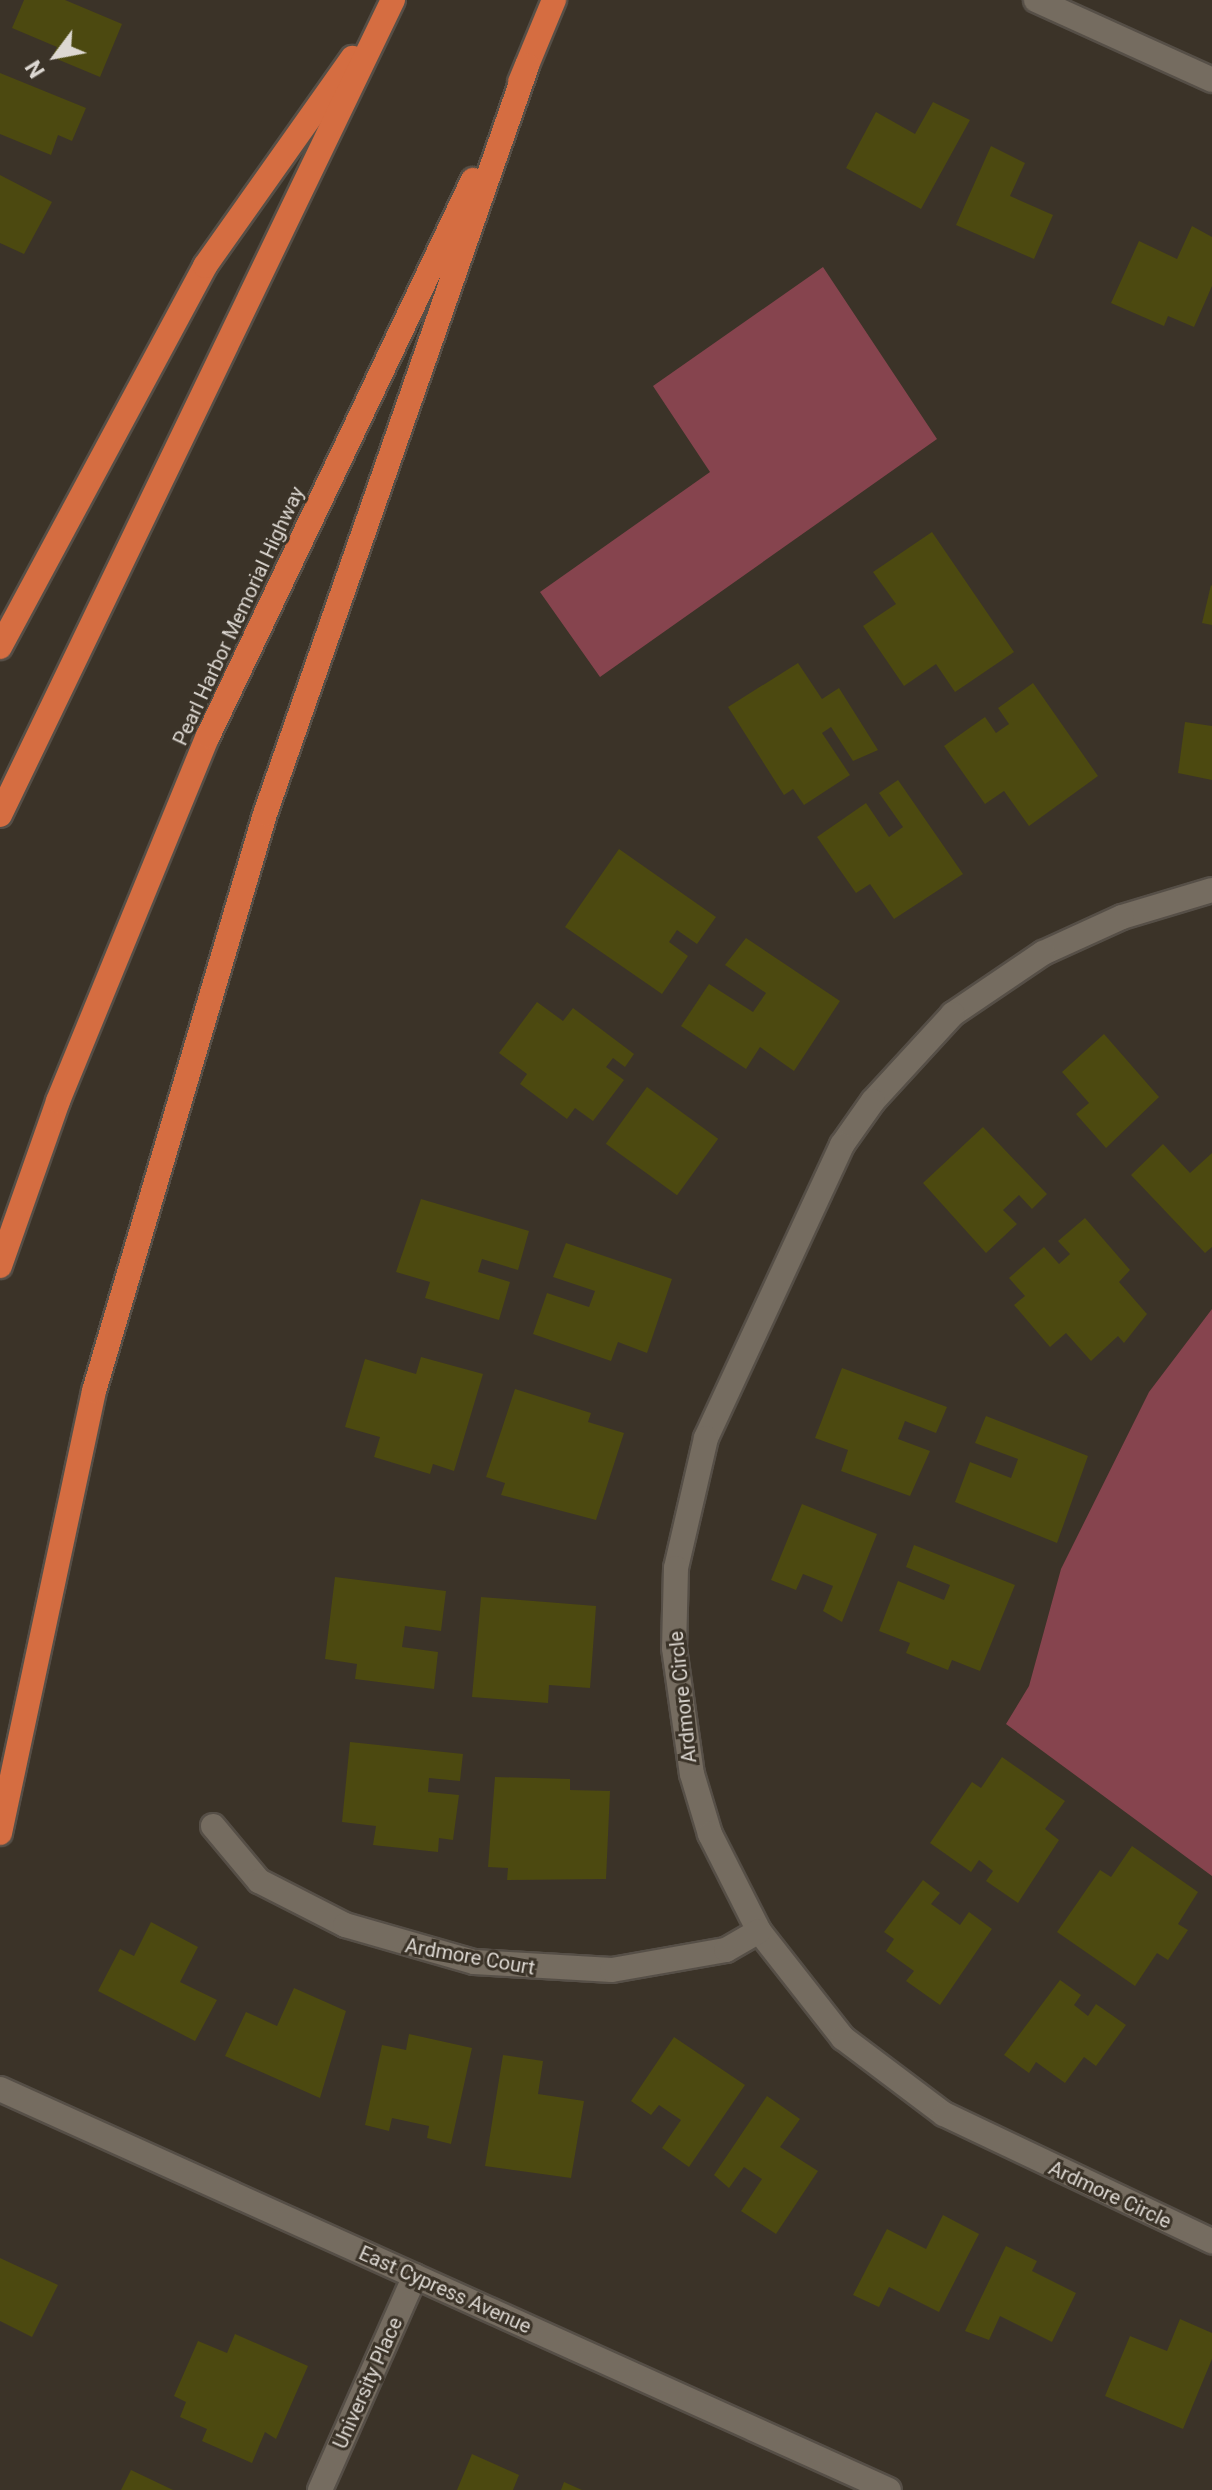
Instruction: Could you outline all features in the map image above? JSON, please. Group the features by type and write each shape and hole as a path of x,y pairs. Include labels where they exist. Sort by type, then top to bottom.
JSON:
{"highway":[{"path":"0,647 205,266 393,0"},
{"path":"0,815 393,0"},
{"name":"Pearl Harbor Memorial Highway","path":"0,1266 58,1101 208,736 527,66 554,0"},
{"path":"0,1833 94,1391 265,814 527,66"}],"street":[{"path":"1036,0 1212,80"},
{"name":"Ardmore Circle","path":"1212,890 1122,917 1043,953 953,1014 907,1058 842,1145 727,1389 685,1511 674,1648 692,1774 710,1834 759,1931 843,2038 900,2086 1027,2157 1212,2241"},
{"name":"Ardmore Court","path":"213,1826 259,1881 357,1930 474,1962 612,1970 726,1950 759,1931"},
{"name":"East Cypress Avenue","path":"0,2089 889,2490"},
{"name":"University Place","path":"320,2490 415,2276"}],"shaded area":[{"path":"823,267 937,439 600,677 540,592 710,472 653,386"},
{"path":"1212,1309 1212,1876 1006,1724 1029,1686 1061,1569 1149,1392"}],"building":[{"path":"24,0 65,0 122,24 100,77 52,57 57,47 12,28"},
{"path":"0,73 86,108 72,141 58,135 51,155 0,134"},
{"path":"933,102 970,120 921,209 846,168 876,112 915,134"},
{"path":"991,146 1025,163 1010,196 1053,215 1034,259 956,225"},
{"path":"0,175 52,202 24,254 0,243"},
{"path":"1192,226 1212,237 1212,286 1194,327 1168,316 1164,326 1111,303 1139,241 1177,259"},
{"path":"932,532 1014,652 955,692 936,664 904,686 863,626 896,604 873,572"},
{"path":"1212,586 1212,625 1202,623"},
{"path":"798,663 822,699 839,688 878,750 853,761 831,727 822,733 850,775 804,805 793,789 784,795 728,707"},
{"path":"1033,683 1098,776 1029,826 1004,791 985,804 944,746 985,717 996,733 1009,724 998,708"},
{"path":"1185,722 1212,726 1212,780 1178,773"},
{"path":"898,780 963,874 894,919 870,884 856,893 817,837 866,803 889,837 903,827 879,793"},
{"path":"619,849 716,917 697,944 677,930 669,942 688,956 662,994 565,927"},
{"path":"746,938 840,1001 794,1071 760,1047 746,1069 681,1026 709,984 753,1012 766,993 725,965"},
{"path":"537,1002 563,1021 573,1008 634,1054 625,1067 613,1058 606,1067 624,1080 593,1121 575,1108 567,1119 520,1084 527,1074 499,1053"},
{"path":"1104,1034 1159,1097 1106,1148 1076,1114 1089,1103 1062,1072"},
{"path":"647,1087 718,1139 677,1195 606,1144"},
{"path":"983,1127 1047,1194 1032,1209 1019,1195 1003,1210 1017,1224 986,1253 923,1183"},
{"path":"1163,1144 1190,1173 1212,1153 1212,1247 1205,1253 1131,1175"},
{"path":"421,1199 529,1231 518,1270 482,1259 478,1272 510,1282 499,1320 425,1298 430,1282 396,1272"},
{"path":"1085,1218 1130,1270 1119,1282 1147,1314 1124,1343 1118,1336 1091,1361 1066,1333 1050,1347 1014,1305 1025,1296 1009,1278 1044,1247 1059,1264 1070,1254 1058,1241"},
{"path":"566,1243 672,1279 647,1353 618,1342 611,1361 533,1334 547,1293 589,1307 595,1291 553,1277"},
{"path":"421,1357 483,1374 454,1471 433,1464 430,1474 374,1457 380,1437 345,1427 365,1359 416,1374"},
{"path":"842,1368 947,1407 936,1433 905,1421 898,1439 930,1451 910,1496 841,1471 848,1450 815,1438"},
{"path":"515,1389 591,1413 588,1422 624,1433 596,1520 501,1495 505,1483 486,1477"},
{"path":"986,1416 1088,1456 1057,1543 955,1502 970,1462 1011,1478 1018,1459 975,1443"},
{"path":"802,1504 877,1534 842,1622 823,1611 833,1586 803,1574 796,1590 771,1580"},
{"path":"914,1545 1015,1585 980,1671 952,1660 948,1670 906,1653 910,1643 879,1631 898,1581 944,1600 950,1585 906,1567"},
{"path":"335,1577 446,1591 441,1631 405,1626 402,1647 438,1652 434,1689 355,1679 357,1664 325,1659"},
{"path":"481,1597 596,1606 590,1688 549,1685 548,1703 472,1697"},
{"path":"350,1742 463,1754 460,1781 429,1778 428,1792 459,1795 453,1840 439,1838 438,1852 373,1845 376,1826 342,1822"},
{"path":"1002,1757 1065,1801 1045,1829 1059,1840 1018,1903 986,1881 993,1871 979,1860 971,1872 930,1843 972,1782 981,1788"},
{"path":"495,1777 570,1779 570,1790 610,1791 606,1879 507,1880 508,1868 488,1867"},
{"path":"1132,1846 1198,1892 1178,1924 1188,1930 1168,1960 1157,1953 1135,1986 1057,1932 1100,1870 1111,1877"},
{"path":"923,1880 940,1893 931,1904 960,1925 969,1912 992,1929 940,2005 906,1981 914,1971 886,1951 894,1939 884,1932"},
{"path":"151,1922 198,1947 180,1982 217,2000 195,2041 98,1991 120,1949 134,1956"},
{"path":"1060,1980 1081,1995 1074,2005 1088,2016 1096,2004 1126,2025 1096,2066 1084,2057 1065,2083 1036,2062 1029,2073 1004,2055"},
{"path":"294,1988 346,2011 320,2098 225,2056 246,2012 277,2026"},
{"path":"409,2034 472,2048 451,2144 427,2138 429,2126 392,2118 389,2131 365,2125 382,2045 406,2050"},
{"path":"674,2037 745,2085 689,2167 662,2148 681,2120 659,2105 651,2115 631,2101"},
{"path":"503,2055 543,2061 538,2094 584,2101 571,2178 485,2166"},
{"path":"767,2096 800,2119 780,2147 818,2171 776,2234 741,2211 762,2179 744,2167 729,2188 714,2175"},
{"path":"943,2215 979,2234 939,2312 889,2287 879,2307 853,2295 887,2229 926,2249"},
{"path":"1006,2246 1037,2261 1032,2271 1076,2293 1052,2342 1000,2316 989,2340 965,2331"},
{"path":"0,2258 58,2285 32,2337 0,2321"},
{"path":"1180,2319 1212,2333 1212,2359 1183,2429 1105,2396 1130,2336 1167,2351"},
{"path":"235,2334 308,2366 276,2439 265,2432 252,2463 202,2441 207,2429 180,2417 186,2402 174,2396 198,2341 227,2353"},
{"path":"472,2454 519,2475 513,2490 457,2490"},
{"path":"131,2470 173,2490 121,2490"},
{"path":"564,2482 582,2490 561,2490"}]}
